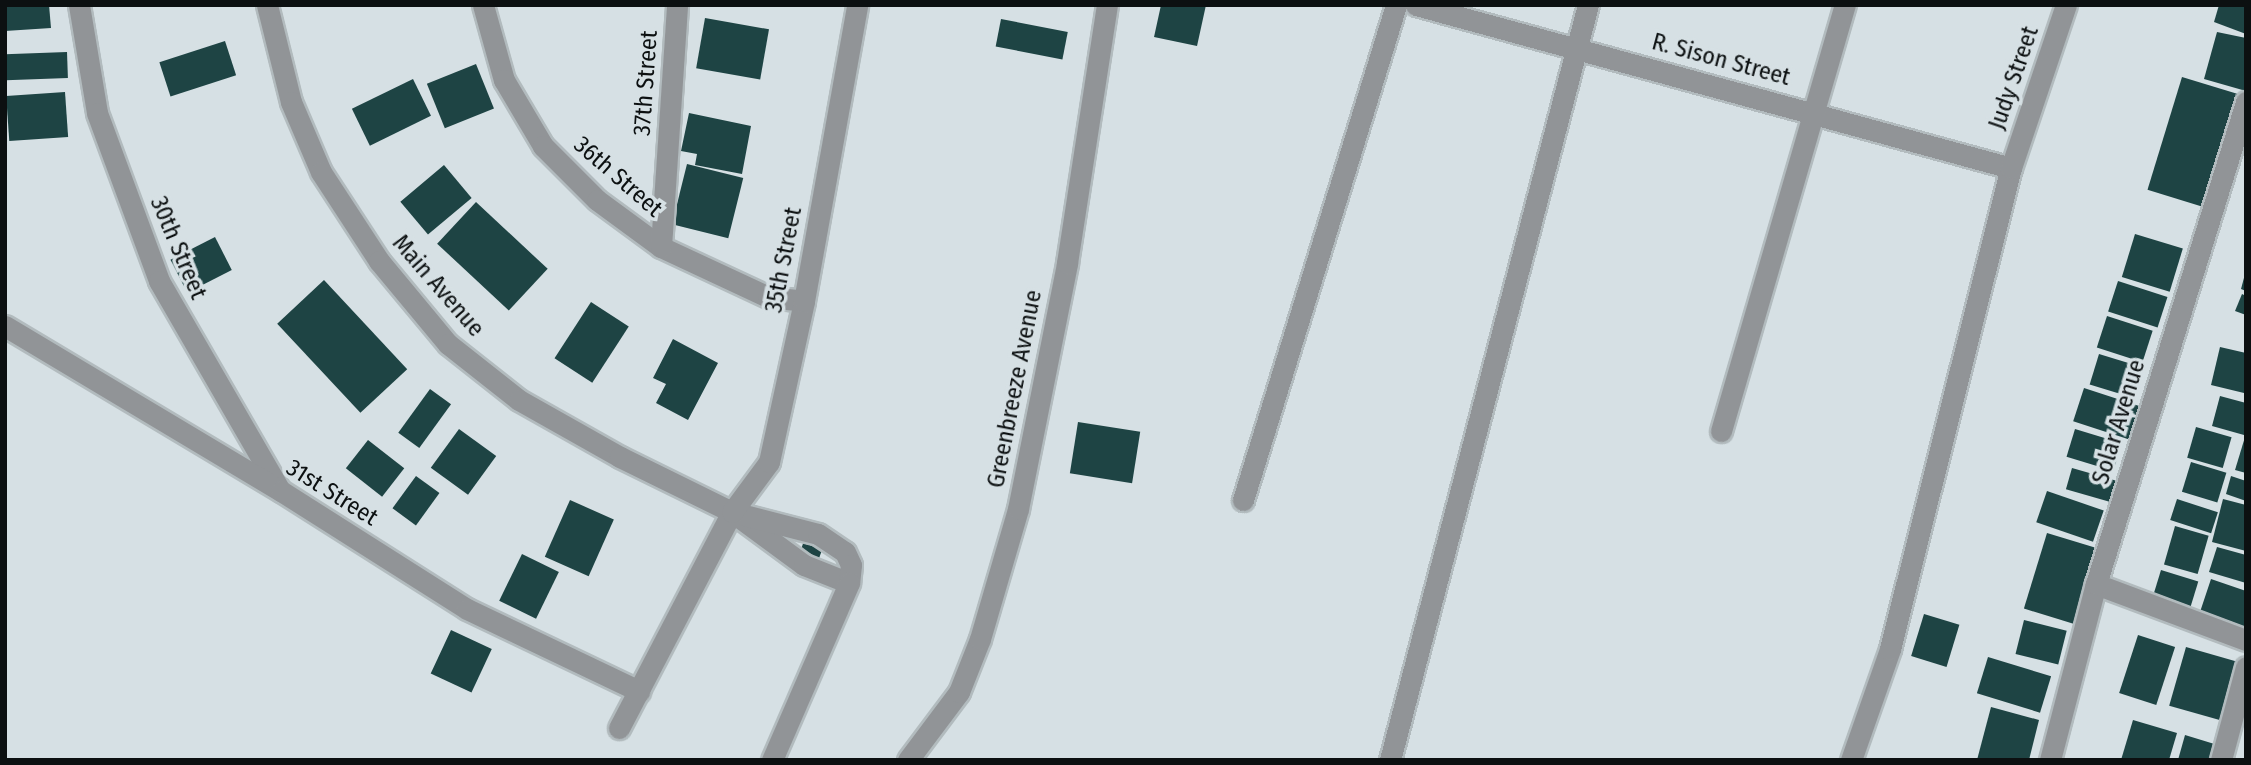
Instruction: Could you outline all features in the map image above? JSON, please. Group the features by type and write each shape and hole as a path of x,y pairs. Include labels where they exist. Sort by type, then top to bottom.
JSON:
{"street":[{"name":"30th Street","path":"79,5 97,113 159,281 281,491"},
{"name":"Main Avenue","path":"267,5 291,102 321,172 379,261 448,344 519,400 620,457 732,512 804,565 849,583 851,565 845,552 818,534 732,512"},
{"name":"36th Street","path":"483,5 504,80 543,146 597,200 661,247 768,297 804,301"},
{"name":"37th Street","path":"661,247 677,5"},
{"name":"35th Street","path":"732,512 769,462 804,301 856,5"},
{"name":"Greenbreeze Avenue","path":"908,760 959,692 980,639 1018,509 1067,263 1107,5"},
{"path":"1243,500 1396,5"},
{"name":"R. Sison Street","path":"1416,5 2011,168"},
{"path":"1390,760 1574,49 1588,5"},
{"path":"1721,431 1845,5"},
{"name":"Judy Street","path":"1851,760 1890,649 2011,168 2066,5"},
{"name":"Solar Avenue","path":"2050,760 2096,584 2246,102"},
{"name":"31st Street","path":"5,326 281,491 467,609 639,691"},
{"path":"619,728 732,512"},
{"path":"772,760 849,583"},
{"path":"2096,584 2246,640"},
{"path":"2221,760 2246,667"}],"building":[{"path":"5,5 49,5 51,28 5,31"},
{"path":"1161,5 1206,5 1197,46 1154,37"},
{"path":"2219,5 2246,5 2246,34 2214,22"},
{"path":"705,18 769,29 760,80 696,68"},
{"path":"1001,19 1068,32 1062,59 996,46"},
{"path":"2217,32 2246,38 2246,91 2204,79"},
{"path":"225,41 236,75 171,97 159,62"},
{"path":"67,52 68,78 6,80 5,54"},
{"path":"476,64 494,109 445,128 427,84"},
{"path":"2182,77 2240,95 2206,208 2148,190"},
{"path":"413,79 431,116 370,146 352,109"},
{"path":"65,92 68,137 9,141 6,96"},
{"path":"689,113 751,126 742,174 695,165 697,154 681,151"},
{"path":"687,164 743,178 728,238 672,224"},
{"path":"444,165 472,198 428,235 400,202"},
{"path":"476,202 548,269 509,311 437,244"},
{"path":"2135,234 2183,249 2170,292 2122,277"},
{"path":"215,237 232,270 187,293 170,260"},
{"path":"2246,274 2246,291 2241,289"},
{"path":"324,280 407,369 360,413 277,324"},
{"path":"2118,281 2167,297 2158,328 2108,311"},
{"path":"2242,294 2246,296 2246,315 2235,311"},
{"path":"591,302 629,327 592,383 555,358"},
{"path":"2107,316 2153,331 2142,362 2097,347"},
{"path":"673,339 718,363 688,420 656,403 666,384 653,378"},
{"path":"2220,347 2246,353 2244,393 2211,385"},
{"path":"2099,354 2144,368 2135,398 2090,385"},
{"path":"2084,388 2139,406 2128,439 2073,421"},
{"path":"430,389 451,404 419,448 398,433"},
{"path":"2220,396 2246,403 2244,435 2212,426"},
{"path":"1078,422 1140,432 1132,483 1070,473"},
{"path":"2196,427 2232,437 2223,468 2187,458"},
{"path":"459,429 496,456 468,495 431,468"},
{"path":"2075,429 2122,443 2113,471 2067,457"},
{"path":"2246,437 2246,473 2235,470"},
{"path":"368,440 404,468 382,497 346,468"},
{"path":"2191,462 2226,473 2217,502 2182,492"},
{"path":"2072,468 2118,481 2112,502 2066,489"},
{"path":"416,476 439,493 416,525 392,508"},
{"path":"2231,476 2246,481 2246,501 2226,494"},
{"path":"2047,491 2104,511 2093,542 2036,522"},
{"path":"2177,499 2218,512 2211,533 2170,520"},
{"path":"2223,499 2246,505 2246,551 2212,542"},
{"path":"570,500 614,520 589,576 545,557"},
{"path":"2175,526 2209,536 2198,574 2164,564"},
{"path":"2047,533 2101,549 2077,625 2024,609"},
{"path":"804,541 823,548 819,558 800,551"},
{"path":"2217,547 2246,555 2246,583 2209,572"},
{"path":"522,554 559,572 536,619 499,601"},
{"path":"2161,570 2198,581 2188,614 2151,603"},
{"path":"2211,579 2246,591 2246,630 2199,615"},
{"path":"1924,614 1959,625 1947,667 1911,656"},
{"path":"2024,620 2067,631 2058,665 2016,654"},
{"path":"451,630 492,649 471,693 431,674"},
{"path":"2138,635 2175,647 2156,705 2119,693"},
{"path":"2186,647 2242,663 2225,722 2169,706"},
{"path":"1988,657 2051,676 2040,713 1977,693"},
{"path":"1991,707 2039,720 2029,760 1977,760"},
{"path":"2133,720 2177,733 2169,760 2121,760"},
{"path":"2185,735 2221,746 2217,760 2178,760"}]}
